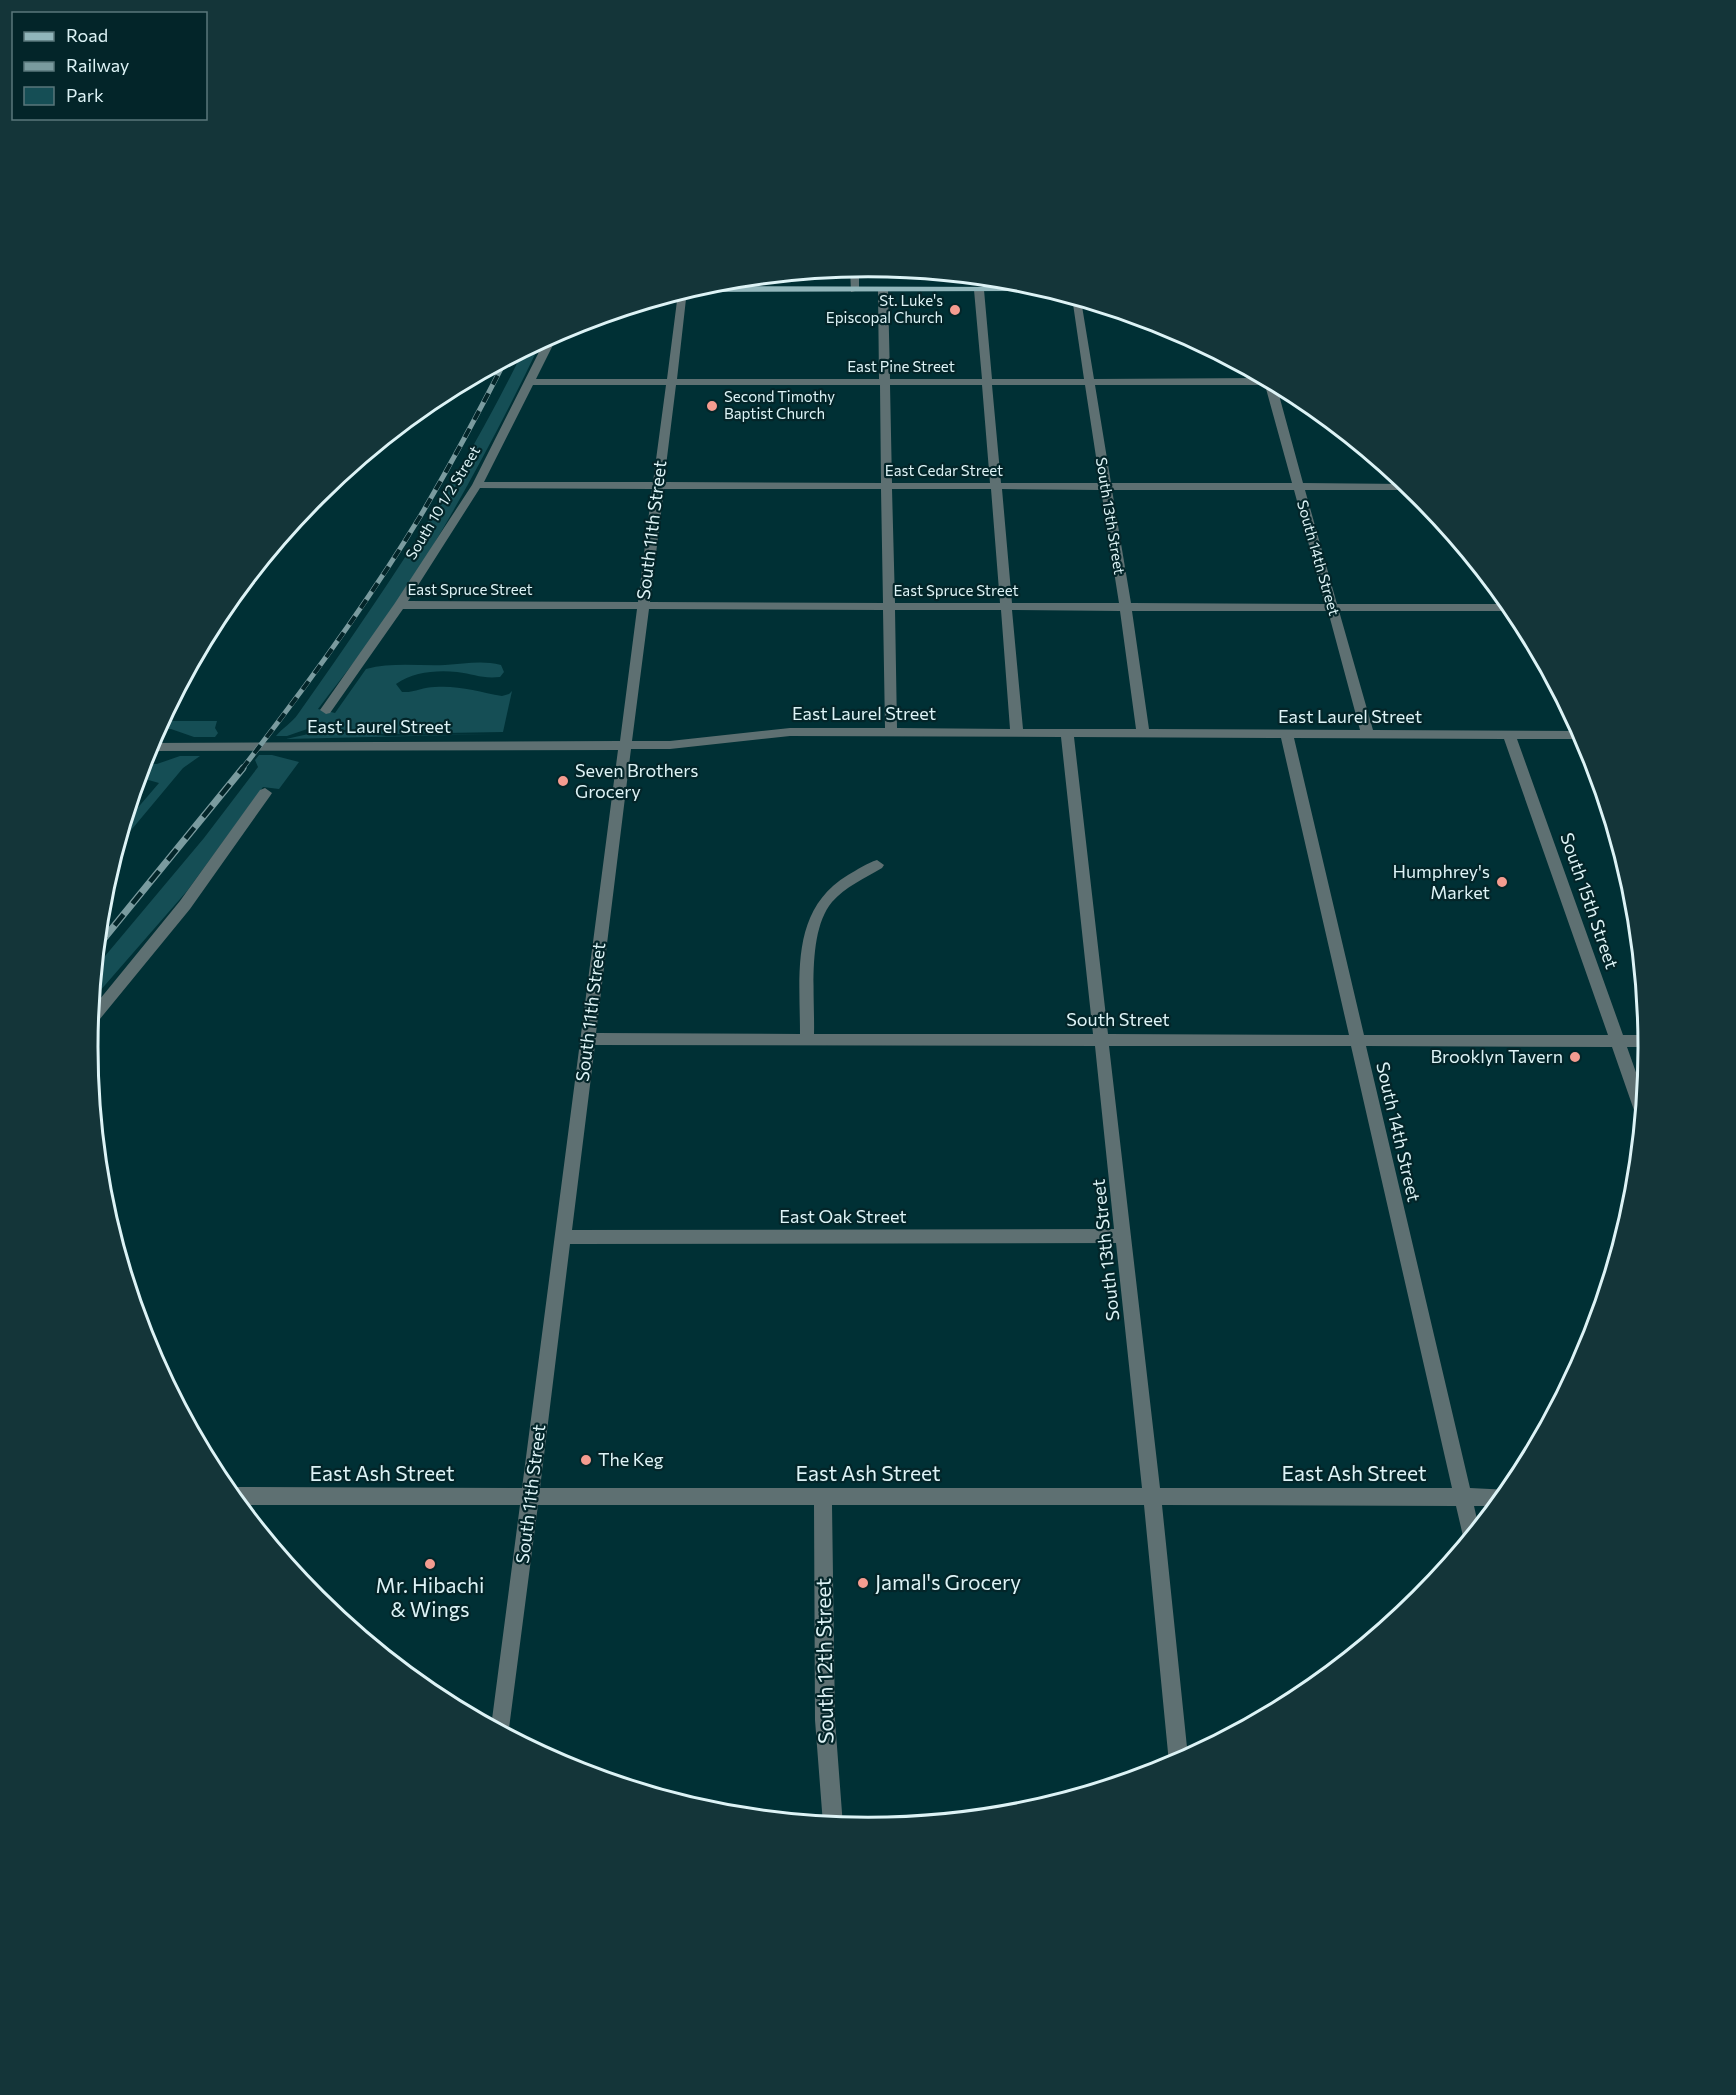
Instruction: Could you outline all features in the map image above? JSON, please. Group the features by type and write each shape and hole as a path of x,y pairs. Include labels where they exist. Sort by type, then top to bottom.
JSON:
{"main road":[{"path":"735,289 1006,290"}],"street":[{"path":"854,290 855,278"},
{"path":"883,290 891,732"},
{"path":"979,290 1017,733"},
{"name":"South 11th Street","path":"501,1725 682,300"},
{"name":"South 13th Street","path":"1077,306 1125,605 1143,734"},
{"name":"South 10 1/2 Street","path":"326,710 400,605 477,485 547,347"},
{"name":"East Pine Street","path":"530,382 1256,382"},
{"name":"South 14th Street","path":"1273,392 1368,735"},
{"name":"East Cedar Street","path":"477,485 1396,487"},
{"name":"East Spruce Street","path":"400,605 1125,605 1501,608"},
{"name":"East Laurel Street","path":"159,747 625,745 696,743 790,732 1572,735"},
{"name":"South 13th Street","path":"1067,733 1124,1236 1178,1753"},
{"name":"South 14th Street","path":"1287,735 1470,1528"},
{"name":"South 15th Street","path":"1509,735 1637,1098"},
{"path":"99,1010 185,905 265,793"},
{"path":"807,1039 808,946 812,925 822,905 838,890 877,865"},
{"name":"South Street","path":"587,1039 1638,1041"},
{"name":"East Oak Street","path":"562,1237 1124,1236"},
{"name":"East Ash Street","path":"242,1496 1494,1497"},
{"name":"South 12th Street","path":"824,1496 825,1720 832,1817"}],"green space":[{"path":"536,352 510,406 440,534 382,625 318,709 335,713 366,669 395,665 494,664 501,665 504,672 500,677 441,671 417,674 396,684 402,692 431,687 452,687 502,696 512,691 503,732 386,734 313,727 287,736 276,736 298,714 359,627 418,537 499,398 518,361"},
{"path":"171,721 217,721 215,728 218,733 215,737 194,737 167,729"},
{"path":"314,729 386,736 498,734 286,739 313,733"},
{"path":"259,755 272,755 299,762 279,789 263,787 187,891 100,991 103,959 204,838 258,767 255,760"},
{"path":"180,756 200,756 183,768 128,834 135,811 159,783 146,779 152,764"}],"railway":[{"path":"242,769 335,645 379,581 421,515 500,371"},
{"path":"106,936 243,768"}],"place":[{"name":"St. Luke's Episcopal Church","path":"955,310"},
{"name":"Second Timothy Baptist Church","path":"712,406"},
{"name":"Seven Brothers Grocery","path":"563,781"},
{"name":"Humphrey's Market","path":"1502,882"},
{"name":"Brooklyn Tavern","path":"1575,1057"},
{"name":"The Keg","path":"586,1460"},
{"name":"Mr. Hibachi & Wings","path":"430,1564"},
{"name":"Jamal's Grocery","path":"863,1583"}]}
